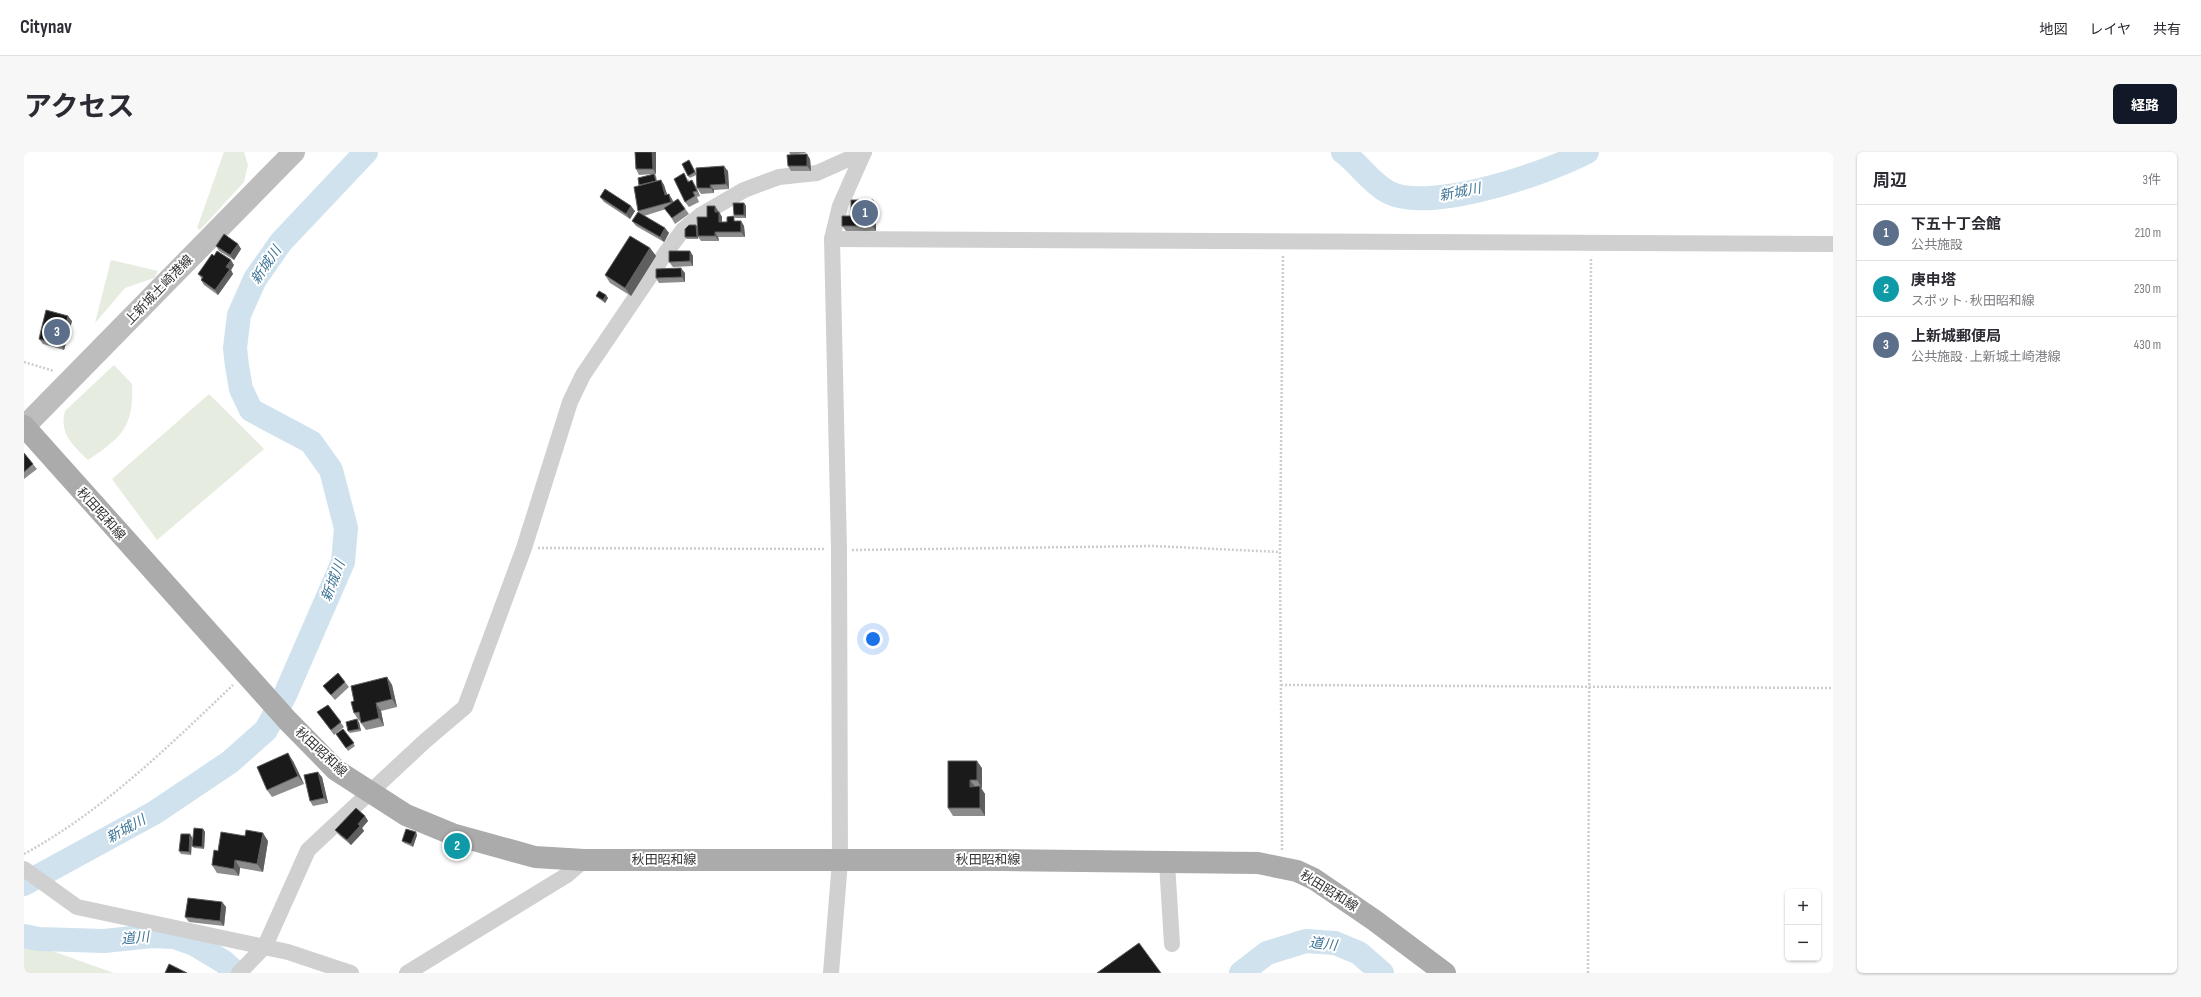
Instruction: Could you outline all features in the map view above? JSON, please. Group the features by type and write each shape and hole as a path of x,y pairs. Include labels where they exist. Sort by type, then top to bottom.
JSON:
{"main road":[{"name":"上新城土崎港線","path":"24,426 294,152"},
{"name":"秋田昭和線","path":"24,426 113,528 246,672 288,721 336,770 406,815 452,834 536,857 584,860 1055,860 1167,863 1258,863 1297,871 1314,879 1374,920 1444,973"}],"street":[{"path":"831,973 840,860 839,550 832,238 840,206 864,152"},
{"path":"241,970 266,946 308,850 372,793 425,741 465,706 524,548 573,396 583,375 667,251 684,230 701,215 744,190 779,177 817,173 864,152"},
{"path":"832,238 1833,244"},
{"path":"407,973 567,874 584,860"},
{"path":"1167,863 1172,944"},
{"path":"24,869 66,900 77,906 266,946 351,973"}],"path":[{"path":"1282,867 1280,552 1283,241"},
{"path":"1588,973 1591,243"},
{"path":"24,362 73,377"},
{"path":"524,548 888,551 1153,546 1280,552"},
{"path":"24,854 45,842 95,806 164,751 246,672"},
{"path":"1281,684 1833,688"}],"shaded area":[{"path":"224,152 244,152 248,165 244,182 200,230 197,228"},
{"path":"111,260 158,271 154,278 125,288 95,323"},
{"path":"114,365 132,384 131,411 124,430 110,444 88,460 73,444 66,433 64,426 65,411"},
{"path":"209,394 264,449 157,540 112,479"},
{"path":"24,941 114,973 24,973"}],"building":[{"path":"635,152 652,152 653,169 636,169"},
{"path":"807,154 807,166 788,166 787,155"},
{"path":"689,160 695,172 688,176 682,164"},
{"path":"724,166 726,184 710,185 711,188 697,188 696,168"},
{"path":"684,173 688,182 692,180 697,191 693,192 695,196 685,202 674,179"},
{"path":"654,174 656,181 639,185 638,178"},
{"path":"661,180 665,195 669,194 671,202 638,211 634,187"},
{"path":"605,189 631,206 626,214 600,197"},
{"path":"678,199 685,209 672,218 664,208"},
{"path":"851,200 873,200 872,226 842,226 842,216 851,216"},
{"path":"733,203 744,203 744,215 734,215"},
{"path":"707,206 715,206 715,212 719,212 719,222 727,222 727,217 734,216 734,221 741,221 741,232 715,232 715,236 698,236 697,217 707,217"},
{"path":"638,212 665,228 660,237 632,221"},
{"path":"689,225 696,225 697,237 685,237 685,229"},
{"path":"224,234 238,244 230,255 216,246"},
{"path":"630,236 650,248 625,288 605,275"},
{"path":"217,251 231,260 226,267 230,269 215,290 201,280 203,277 198,274 212,254 214,256"},
{"path":"669,251 690,251 690,261 669,262"},
{"path":"681,268 682,277 656,278 656,269"},
{"path":"599,291 606,295 603,300 596,296"},
{"path":"46,310 68,316 61,345 39,339"},
{"path":"24,453 33,464 24,472"},
{"path":"338,673 345,682 331,695 323,686"},
{"path":"387,677 392,699 376,703 379,718 361,723 359,712 354,713 351,702 354,701 351,686"},
{"path":"328,705 341,722 331,730 317,712"},
{"path":"357,719 359,729 348,731 346,722"},
{"path":"343,729 354,743 346,748 336,734"},
{"path":"288,753 298,776 267,790 257,767"},
{"path":"948,761 977,761 977,780 970,780 970,787 980,786 980,808 948,808"},
{"path":"318,772 324,798 310,801 304,775"},
{"path":"356,808 365,816 358,824 360,826 347,840 335,830"},
{"path":"194,828 203,829 202,847 192,846"},
{"path":"406,829 416,832 411,844 402,841"},
{"path":"246,830 263,833 257,864 235,860 234,869 212,865 214,850 218,851 221,832 245,836"},
{"path":"181,834 190,834 189,852 179,851"},
{"path":"188,898 222,902 220,921 185,917"},
{"path":"1139,943 1161,973 1097,973"},
{"path":"169,964 187,973 165,973"}],"waterway":[{"name":"新城川","path":"24,884 154,813 230,762 266,730 285,695 343,562 346,528 331,470 311,442 251,410 241,389 237,366 235,348 239,315 255,279 281,242 366,152"},
{"name":"新城川","path":"1343,152 1376,184 1388,192 1407,197 1431,198 1458,195 1517,180 1569,161 1587,152"},
{"name":"道川","path":"24,936 39,939 104,941 152,936 174,937 194,944 224,962 236,973"},
{"name":"道川","path":"1241,973 1267,953 1306,941 1335,943 1359,953 1382,973"}],"place":[{"name":"下五十丁会館","path":"865,213"},
{"name":"上新城郵便局","path":"57,332"},
{"name":"庚申塔","path":"457,846"}]}
